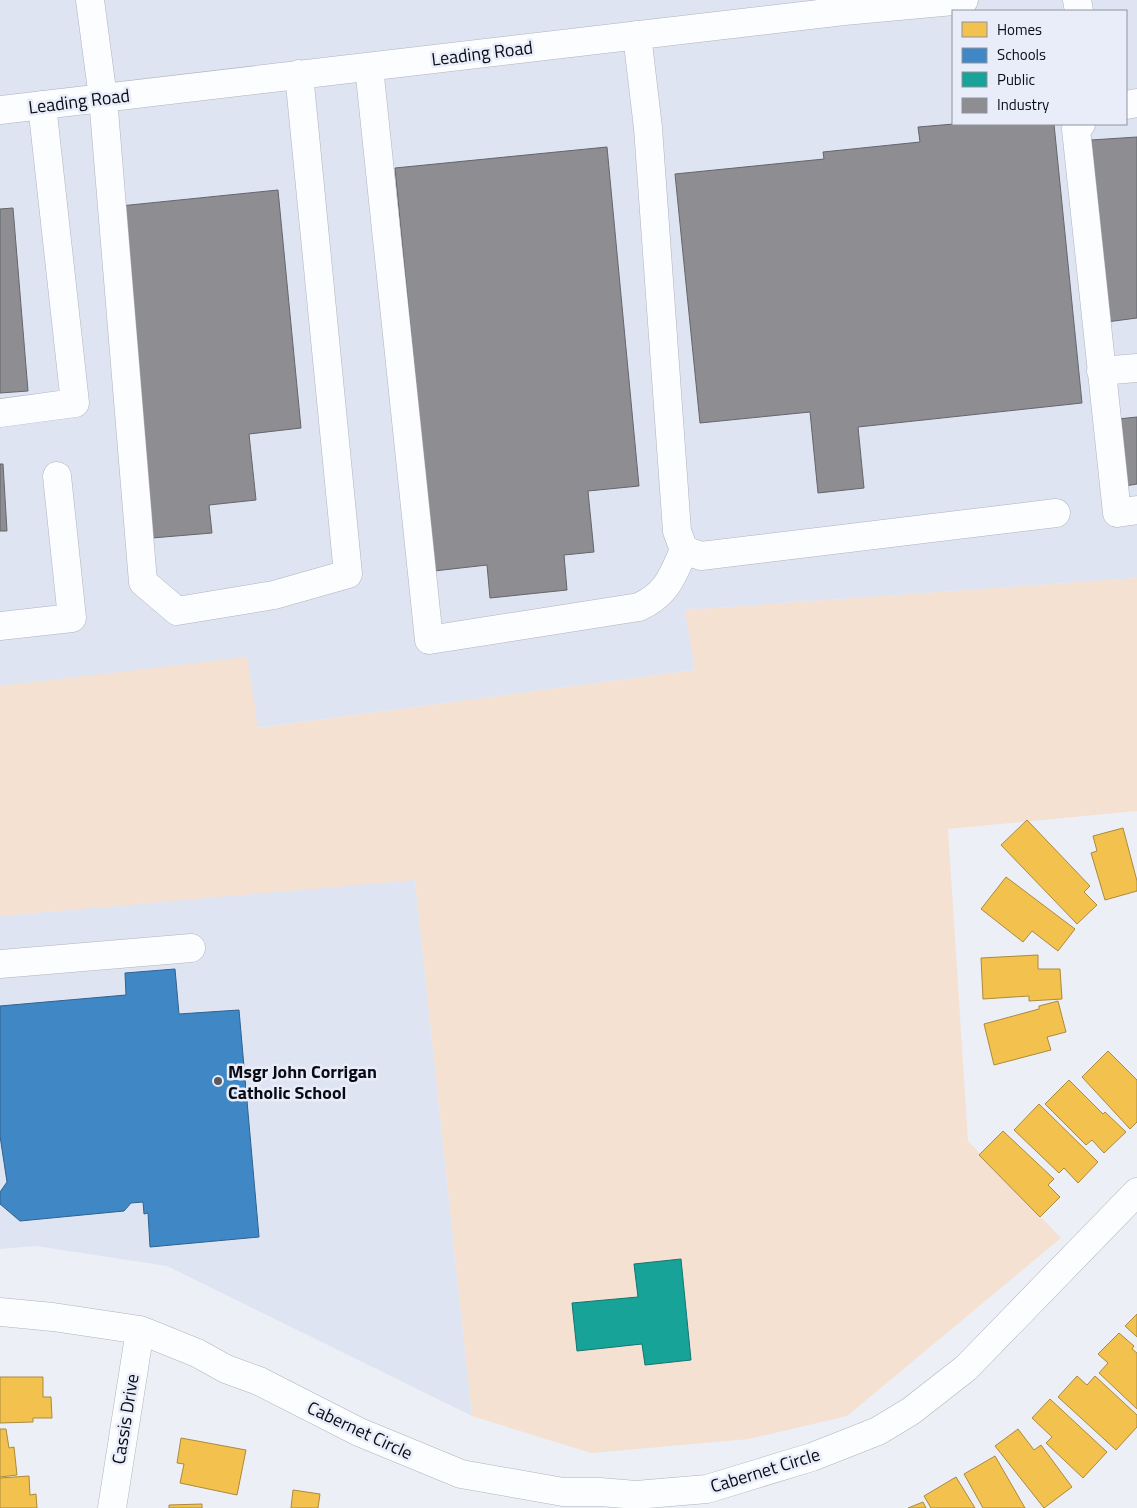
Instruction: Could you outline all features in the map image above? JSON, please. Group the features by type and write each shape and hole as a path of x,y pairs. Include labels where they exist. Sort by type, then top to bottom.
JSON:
{"street":[{"path":"90,0 103,98 143,582 177,611 274,595 348,574 299,74"},
{"name":"Leading Road","path":"0,110 844,11 964,0"},
{"path":"369,66 429,640 639,607 655,599 667,586 684,550 677,531 648,128 637,35"},
{"path":"0,412 75,402 42,105"},
{"path":"1080,125 1076,129 1117,513 1137,510"},
{"path":"1101,371 1137,368"},
{"path":"0,626 72,618 57,476"},
{"path":"684,550 701,556 1056,513"},
{"path":"0,964 191,948"},
{"name":"Cabernet Circle","path":"0,1312 53,1317 140,1330 197,1353 226,1369 260,1381 359,1432 461,1474 563,1492 600,1492 636,1496 707,1489 812,1457 878,1431 911,1411 966,1368 1137,1192"},
{"name":"Cassis Drive","path":"112,1508 140,1330"}],"shaded area":[{"path":"0,0 1137,0 1137,578 686,610 695,670 257,728 247,658 0,686"},
{"path":"1137,578 1137,811 948,829 968,1141 1061,1238 847,1416 749,1439 591,1453 472,1416 415,880 0,916 0,686 247,657 258,728 695,670 685,610"},
{"name":"Msgr John Corrigan Catholic School","path":"415,879 472,1416 167,1266 36,1246 0,1249 0,916"}],"building: Homes":[{"path":"1027,820 1090,886 1084,892 1097,905 1077,924 1001,845"},
{"path":"1123,828 1137,881 1137,891 1105,900 1091,853 1097,851 1093,836"},
{"path":"1006,877 1075,929 1058,951 1032,931 1023,942 981,909"},
{"path":"1038,955 1038,969 1060,969 1062,999 1029,1001 1029,996 983,999 981,958"},
{"path":"1058,1001 1066,1032 1047,1037 1051,1050 994,1065 984,1024 1039,1009 1039,1006"},
{"path":"1108,1051 1137,1080 1137,1122 1130,1129 1082,1077"},
{"path":"1069,1080 1103,1114 1105,1112 1126,1132 1104,1153 1092,1140 1086,1145 1045,1104"},
{"path":"1039,1104 1098,1162 1078,1183 1064,1168 1059,1173 1014,1130"},
{"path":"1003,1131 1054,1179 1048,1185 1060,1197 1040,1217 979,1155"},
{"path":"1137,1314 1137,1337 1125,1326"},
{"path":"1119,1333 1134,1346 1132,1349 1137,1353 1137,1409 1099,1373 1108,1363 1098,1354"},
{"path":"1077,1376 1087,1385 1095,1376 1137,1415 1137,1427 1116,1450 1058,1397"},
{"path":"0,1377 43,1377 43,1397 51,1397 52,1418 33,1418 33,1422 0,1423"},
{"path":"1050,1399 1107,1452 1083,1478 1046,1443 1052,1437 1032,1418"},
{"path":"0,1429 6,1429 9,1448 14,1447 17,1475 0,1477"},
{"path":"1018,1429 1034,1450 1041,1445 1072,1487 1044,1508 995,1446"},
{"path":"181,1438 246,1450 237,1495 180,1483 184,1464 177,1463"},
{"path":"995,1456 1025,1508 983,1508 964,1474"},
{"path":"29,1476 30,1495 36,1494 37,1508 0,1508 0,1478"},
{"path":"956,1477 975,1508 931,1508 924,1496"},
{"path":"293,1490 320,1494 318,1508 291,1508"},
{"path":"923,1502 926,1508 908,1508"},
{"path":"202,1504 202,1508 169,1508 169,1505"}],"building: Schools":[{"path":"175,969 179,1014 239,1010 259,1237 150,1247 148,1213 144,1214 143,1202 131,1203 124,1211 20,1221 0,1204 0,1192 7,1182 0,1136 0,1006 126,995 125,973"}],"building: Public":[{"path":"681,1259 691,1360 645,1365 642,1344 577,1351 572,1303 638,1297 634,1264"}],"building: Industry":[{"path":"952,124 1054,125 1082,403 858,427 864,488 818,493 810,412 700,423 675,174 824,159 823,152 920,142 918,127"},
{"path":"1137,137 1137,318 1099,323 1091,140"},
{"path":"607,147 639,486 588,491 594,552 564,555 567,590 490,598 487,565 434,571 395,168"},
{"path":"278,190 301,428 249,434 256,500 209,505 212,533 152,538 120,206"},
{"path":"13,208 28,391 0,393 0,209"},
{"path":"1137,417 1137,484 1125,486 1118,419"},
{"path":"0,464 3,464 7,531 0,531"}],"place":[{"name":"Msgr John Corrigan Catholic School","path":"218,1081"}]}
